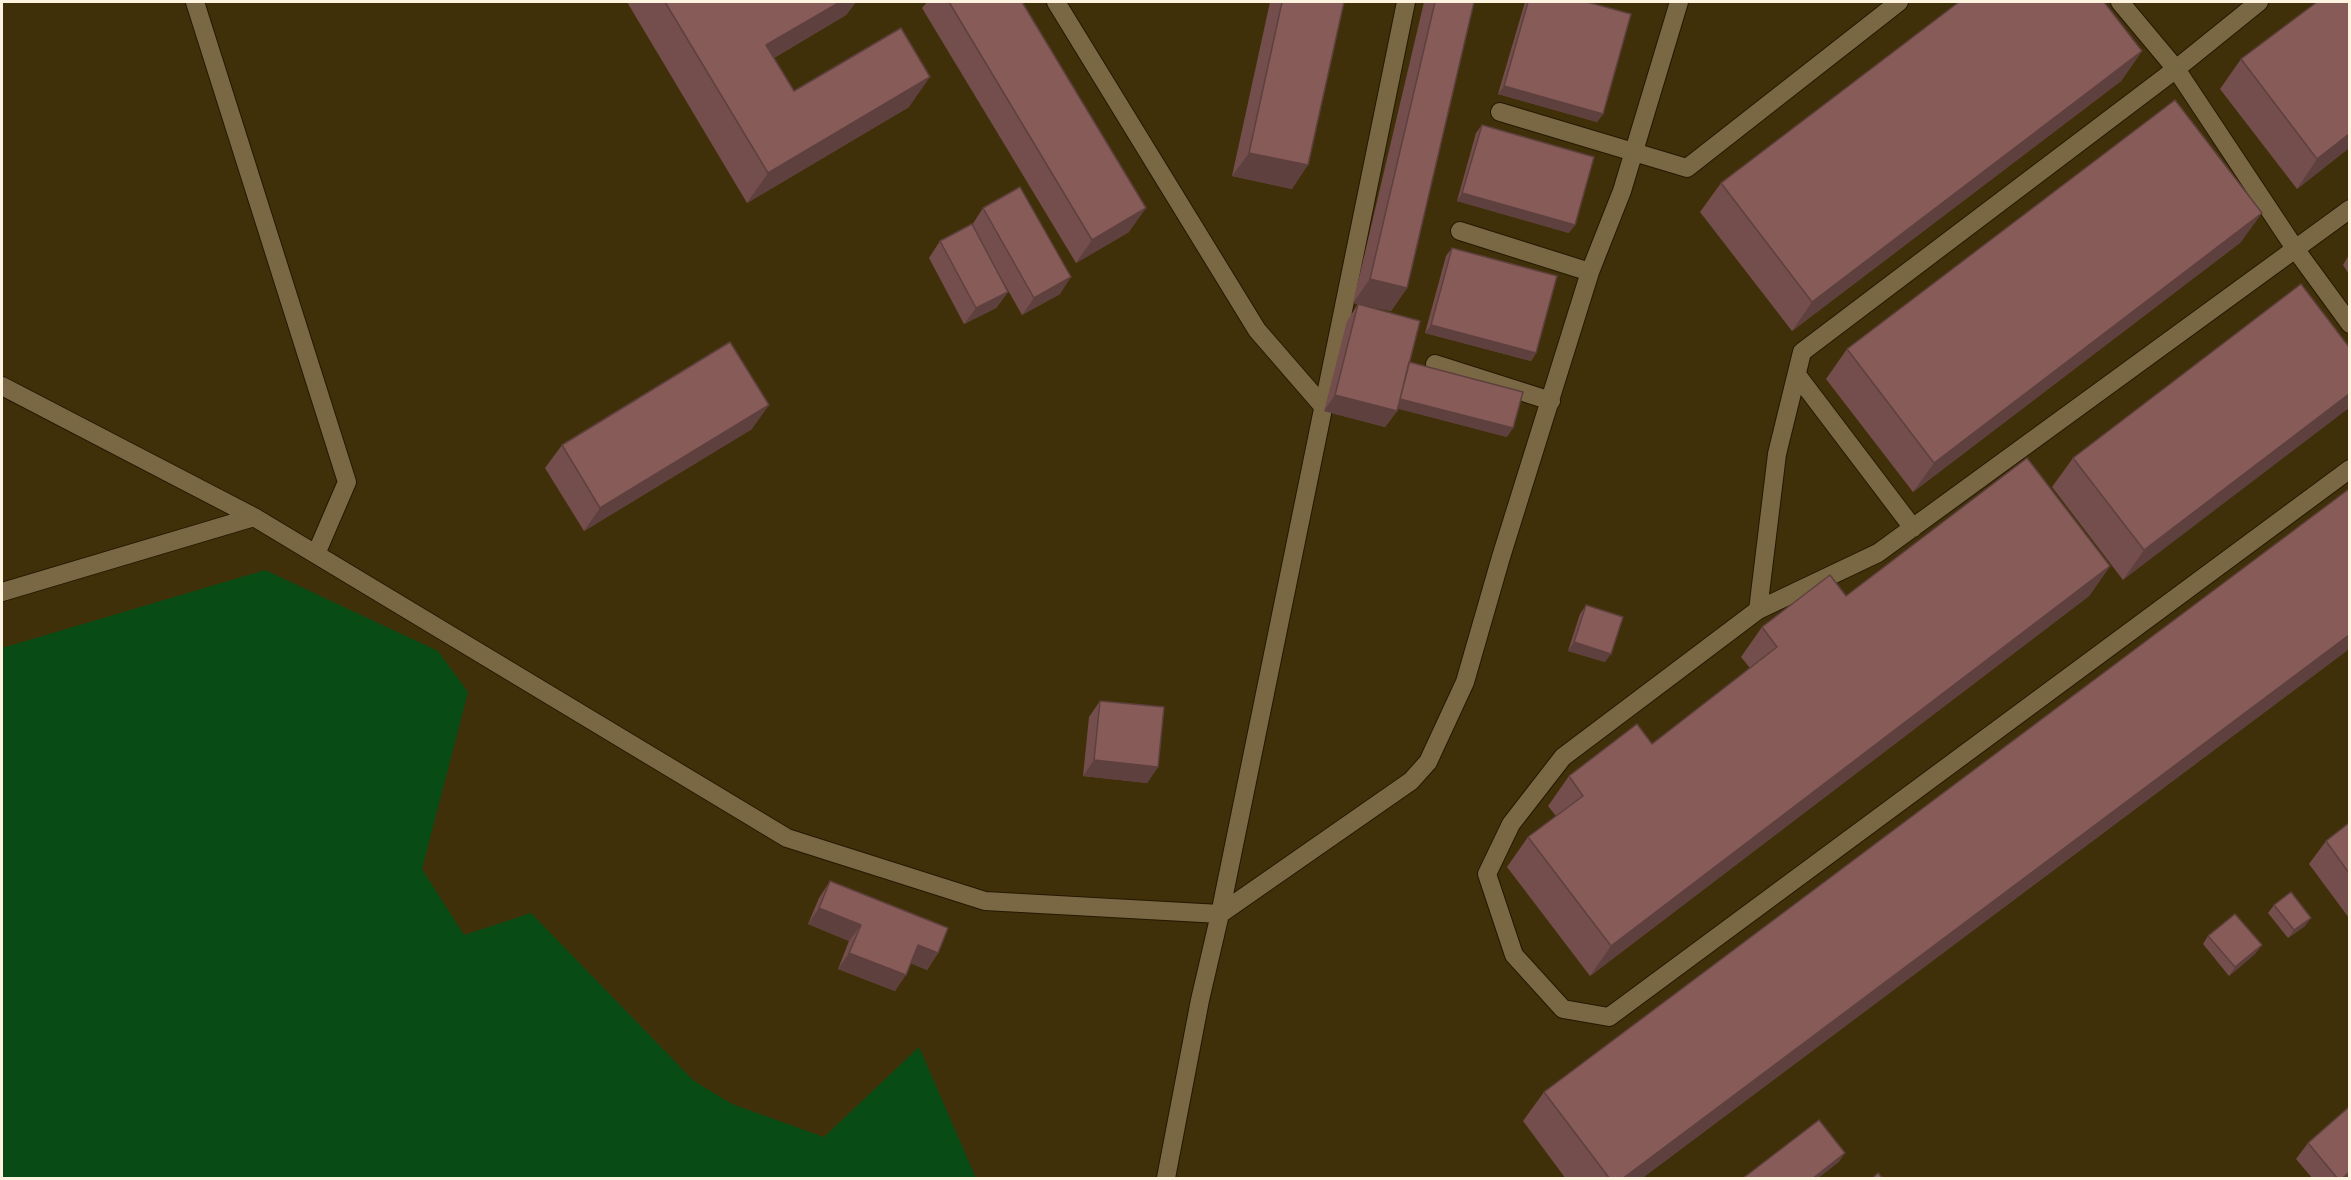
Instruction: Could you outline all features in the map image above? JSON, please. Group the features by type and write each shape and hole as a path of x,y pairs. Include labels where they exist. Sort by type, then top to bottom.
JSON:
{"lane":[{"path":"195,2 347,482 316,554"},
{"path":"1056,2 1257,330 1322,405"},
{"path":"1166,1179 1200,1000 1220,914 1406,2"},
{"path":"2,386 254,517 787,838 985,901 1220,914 1411,780 1428,762 1465,682 1501,557 1590,272 1622,191 1679,2"},
{"path":"1500,112 1634,150 1687,168 1899,2"},
{"path":"2120,2 2176,69 2296,250 2349,324"},
{"path":"1758,610 1777,454 1802,352 2176,69 2259,2"},
{"path":"2349,209 2296,250 1878,553 1758,610 1563,757 1510,824 1487,874 1514,955 1563,1009 1609,1017 2349,469"},
{"path":"1460,231 1590,272"},
{"path":"1435,364 1551,402"},
{"path":"1797,375 1913,528"},
{"path":"2,592 254,517"}],"green space":[{"path":"265,570 438,651 468,692 422,869 464,935 531,913 694,1081 732,1104 824,1137 919,1047 976,1178 2,1178 2,648"}],"building":[{"path":"665,2 840,2 766,45 794,91 901,28 930,77 768,173"},
{"path":"949,2 1022,2 1146,208 1092,240"},
{"path":"1282,2 1344,2 1308,165 1249,153"},
{"path":"1435,2 1474,2 1407,288 1370,279"},
{"path":"1528,2 1587,2 1631,14 1603,114 1504,86"},
{"path":"1959,2 2104,2 2142,51 1812,302 1721,183"},
{"path":"2317,2 2349,2 2349,134 2317,159 2241,59"},
{"path":"2175,100 2262,213 1934,463 1847,349"},
{"path":"1482,125 1594,157 1575,225 1462,193"},
{"path":"1020,187 1071,277 1034,298 983,208"},
{"path":"972,224 1008,292 976,308 940,241"},
{"path":"1452,248 1557,276 1536,353 1431,325"},
{"path":"2301,284 2349,347 2349,394 2144,550 2073,458"},
{"path":"1358,304 1420,321 1397,411 1335,395"},
{"path":"730,342 769,405 600,508 562,445"},
{"path":"1409,362 1523,392 1513,428 1400,399"},
{"path":"2027,458 2110,566 1611,946 1528,837 1583,796 1569,776 1637,724 1652,744 1777,647 1762,627 1830,575 1846,596"},
{"path":"2349,489 2349,635 1622,1179 1610,1179 1544,1092"},
{"path":"1586,605 1623,617 1611,654 1574,642"},
{"path":"1100,701 1164,707 1158,767 1094,760"},
{"path":"2349,823 2349,873 2326,841"},
{"path":"830,881 948,928 938,953 918,945 906,975 849,953 861,925 819,908"},
{"path":"2291,892 2311,918 2294,930 2274,905"},
{"path":"2235,914 2262,945 2235,967 2208,936"},
{"path":"2349,1107 2349,1172 2342,1179 2338,1179 2308,1143"},
{"path":"1819,1120 1845,1153 1812,1179 1742,1179"},
{"path":"1878,1173 1883,1179 1872,1179"}]}
